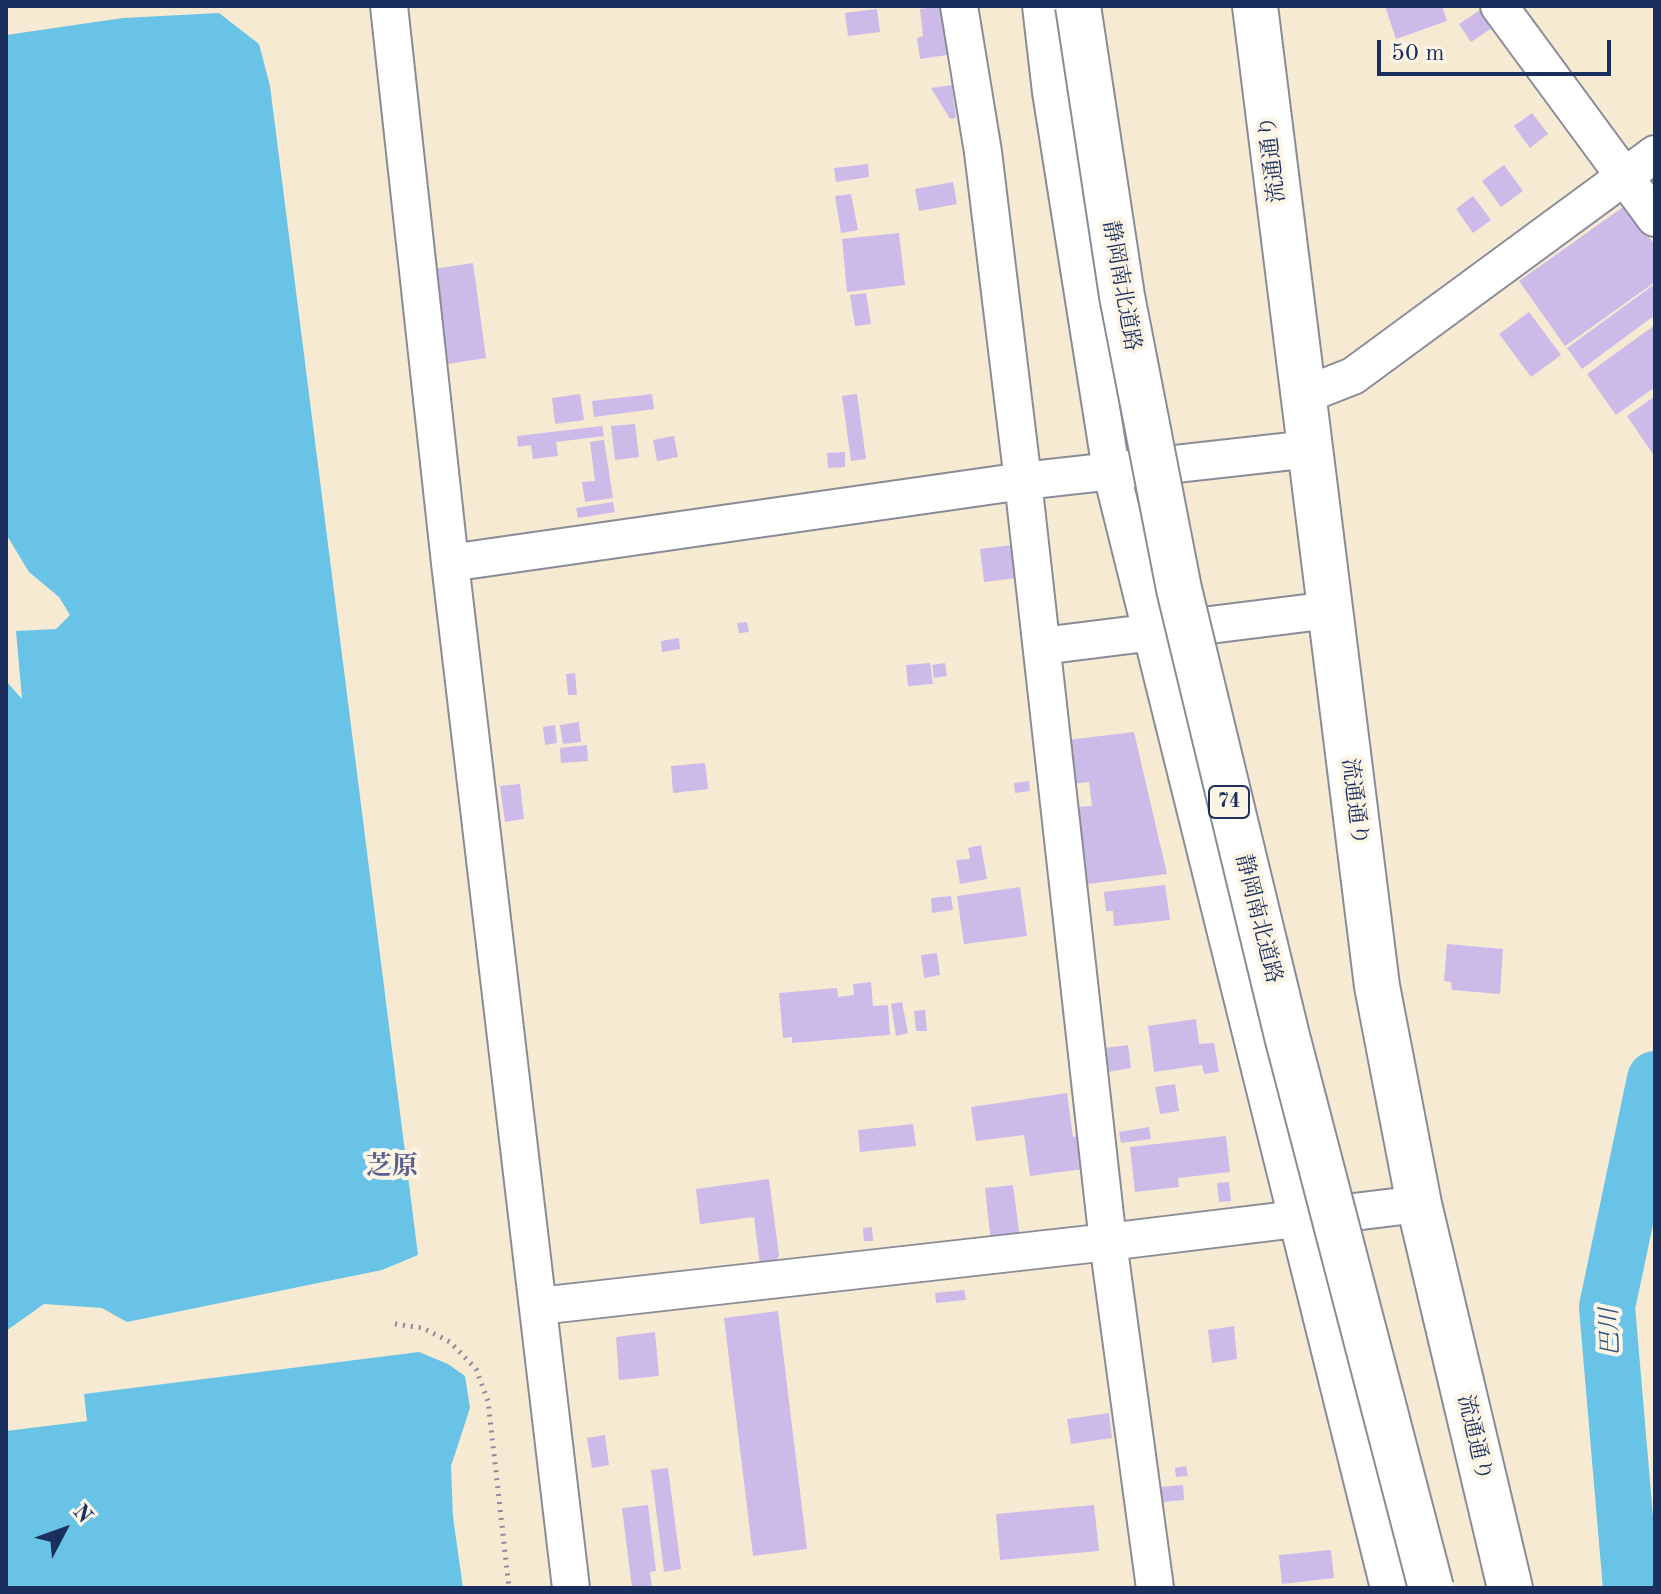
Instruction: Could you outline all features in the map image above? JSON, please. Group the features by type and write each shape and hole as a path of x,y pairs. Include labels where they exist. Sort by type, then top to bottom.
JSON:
{"main road":[{"name":"静岡南北道路","path":"1061,6 1105,299 1170,623 1263,1007 1413,1588"},
{"name":"静岡南北道路","path":"1078,6 1122,296 1179,589 1283,1020 1431,1588"},
{"name":"流通通り","path":"1255,6 1377,986 1419,1204 1510,1588"}],"street":[{"path":"389,6 450,563 571,1588"},
{"path":"959,6 983,152 1108,1242 1155,1588"},
{"path":"1041,6 1051,92 1111,470 1389,1588"},
{"path":"1499,6 1655,218"},
{"path":"1302,396 1353,376 1655,154"},
{"path":"450,563 1023,481 1310,449"},
{"path":"1042,646 1330,610"},
{"path":"539,1306 1419,1204"}],"path":[{"path":"395,1324 423,1328 450,1342 476,1369 488,1401 509,1588"}],"water":[{"path":"219,13 259,44 270,86 418,1255 382,1270 127,1322 102,1308 44,1304 6,1331 6,681 22,699 16,631 56,629 70,615 59,597 29,572 6,534 6,35 123,18"},
{"path":"419,1352 448,1364 465,1376 470,1408 451,1466 453,1517 463,1588 6,1588 6,1431 87,1421 84,1394"}],"building":[{"path":"941,6 947,55 920,59 917,38 923,36 920,9"},
{"path":"1385,6 1442,6 1447,21 1396,39"},
{"path":"877,9 880,32 848,36 845,13"},
{"path":"1480,10 1492,28 1471,42 1459,24"},
{"path":"952,85 956,118 950,119 931,88"},
{"path":"1532,113 1548,134 1530,148 1514,126"},
{"path":"868,164 869,177 836,182 834,168"},
{"path":"1504,165 1523,191 1501,207 1482,181"},
{"path":"953,182 957,204 919,211 915,189"},
{"path":"851,194 858,230 841,233 835,196"},
{"path":"1473,196 1491,220 1473,233 1456,209"},
{"path":"1626,205 1655,245 1655,282 1565,346 1519,281"},
{"path":"899,233 905,285 847,292 842,239"},
{"path":"473,263 486,358 447,364 434,269"},
{"path":"1655,284 1655,315 1582,369 1567,348"},
{"path":"866,293 871,324 855,326 850,295"},
{"path":"1529,312 1561,355 1531,377 1499,334"},
{"path":"1655,325 1655,387 1616,415 1587,374"},
{"path":"580,394 584,420 555,424 552,398"},
{"path":"652,394 654,409 594,417 592,401"},
{"path":"857,394 866,459 851,461 842,396"},
{"path":"1655,396 1655,457 1627,416"},
{"path":"635,424 639,457 615,460 611,426"},
{"path":"602,426 604,436 556,442 558,456 533,459 531,445 518,447 517,436"},
{"path":"674,436 678,457 657,461 653,440"},
{"path":"604,440 613,498 585,502 582,482 595,481 590,442"},
{"path":"845,452 845,467 828,468 827,453"},
{"path":"613,502 615,512 578,518 576,508"},
{"path":"1013,545 1017,578 984,582 980,549"},
{"path":"747,622 749,632 739,633 737,623"},
{"path":"679,638 680,649 662,652 661,641"},
{"path":"930,663 933,684 908,686 906,665"},
{"path":"945,663 947,676 934,678 932,665"},
{"path":"575,673 577,695 568,695 566,674"},
{"path":"579,722 581,742 563,744 560,725"},
{"path":"555,725 557,743 545,745 543,727"},
{"path":"1134,732 1167,874 1087,884 1078,807 1092,806 1089,782 1072,784 1067,740"},
{"path":"587,745 588,761 561,763 560,748"},
{"path":"705,763 708,789 673,793 671,766"},
{"path":"1029,781 1030,791 1015,793 1014,783"},
{"path":"520,784 524,819 505,822 500,786"},
{"path":"981,845 987,879 960,884 956,860 970,859 968,848"},
{"path":"1165,885 1170,920 1114,926 1113,911 1106,911 1104,892"},
{"path":"1020,887 1027,936 964,944 957,896"},
{"path":"951,896 953,910 932,913 931,898"},
{"path":"1447,944 1503,949 1500,994 1452,990 1451,982 1444,981"},
{"path":"937,953 940,975 924,978 921,955"},
{"path":"871,982 873,1006 888,1005 890,1035 792,1043 792,1037 783,1038 779,993 837,988 838,997 854,995 853,984"},
{"path":"902,1002 908,1033 896,1036 891,1004"},
{"path":"925,1010 927,1031 916,1031 914,1011"},
{"path":"1196,1019 1199,1044 1214,1043 1219,1072 1204,1074 1202,1065 1154,1072 1148,1026"},
{"path":"1128,1045 1131,1068 1108,1072 1106,1048"},
{"path":"1175,1084 1179,1111 1160,1114 1155,1087"},
{"path":"1067,1093 1073,1137 1079,1136 1084,1169 1030,1176 1024,1135 976,1141 971,1107"},
{"path":"913,1124 916,1146 860,1152 858,1130"},
{"path":"1149,1127 1151,1139 1121,1143 1119,1132"},
{"path":"1226,1136 1230,1172 1178,1178 1179,1187 1135,1192 1130,1147"},
{"path":"769,1179 779,1256 773,1264 760,1266 754,1217 700,1224 696,1189"},
{"path":"1229,1182 1231,1201 1219,1202 1217,1183"},
{"path":"1013,1185 1020,1240 991,1243 985,1188"},
{"path":"872,1227 873,1241 864,1241 863,1228"},
{"path":"964,1290 966,1300 936,1303 935,1293"},
{"path":"778,1311 807,1549 753,1556 724,1318"},
{"path":"1234,1326 1237,1359 1212,1363 1208,1330"},
{"path":"655,1332 659,1376 619,1380 616,1337"},
{"path":"1109,1413 1112,1438 1071,1444 1067,1419"},
{"path":"605,1435 609,1465 592,1468 587,1438"},
{"path":"1186,1466 1188,1476 1176,1477 1175,1468"},
{"path":"668,1468 681,1569 664,1572 651,1470"},
{"path":"1183,1485 1184,1500 1153,1503 1151,1488"},
{"path":"648,1505 656,1571 650,1572 652,1588 632,1588 622,1508"},
{"path":"1094,1505 1099,1551 1000,1560 996,1514"},
{"path":"1331,1550 1334,1578 1282,1584 1279,1555"}],"waterway":[{"name":"巴川","path":"1631,1588 1607,1307 1655,1079"}],"district":[{"name":"芝原","path":"392,1167"}]}
